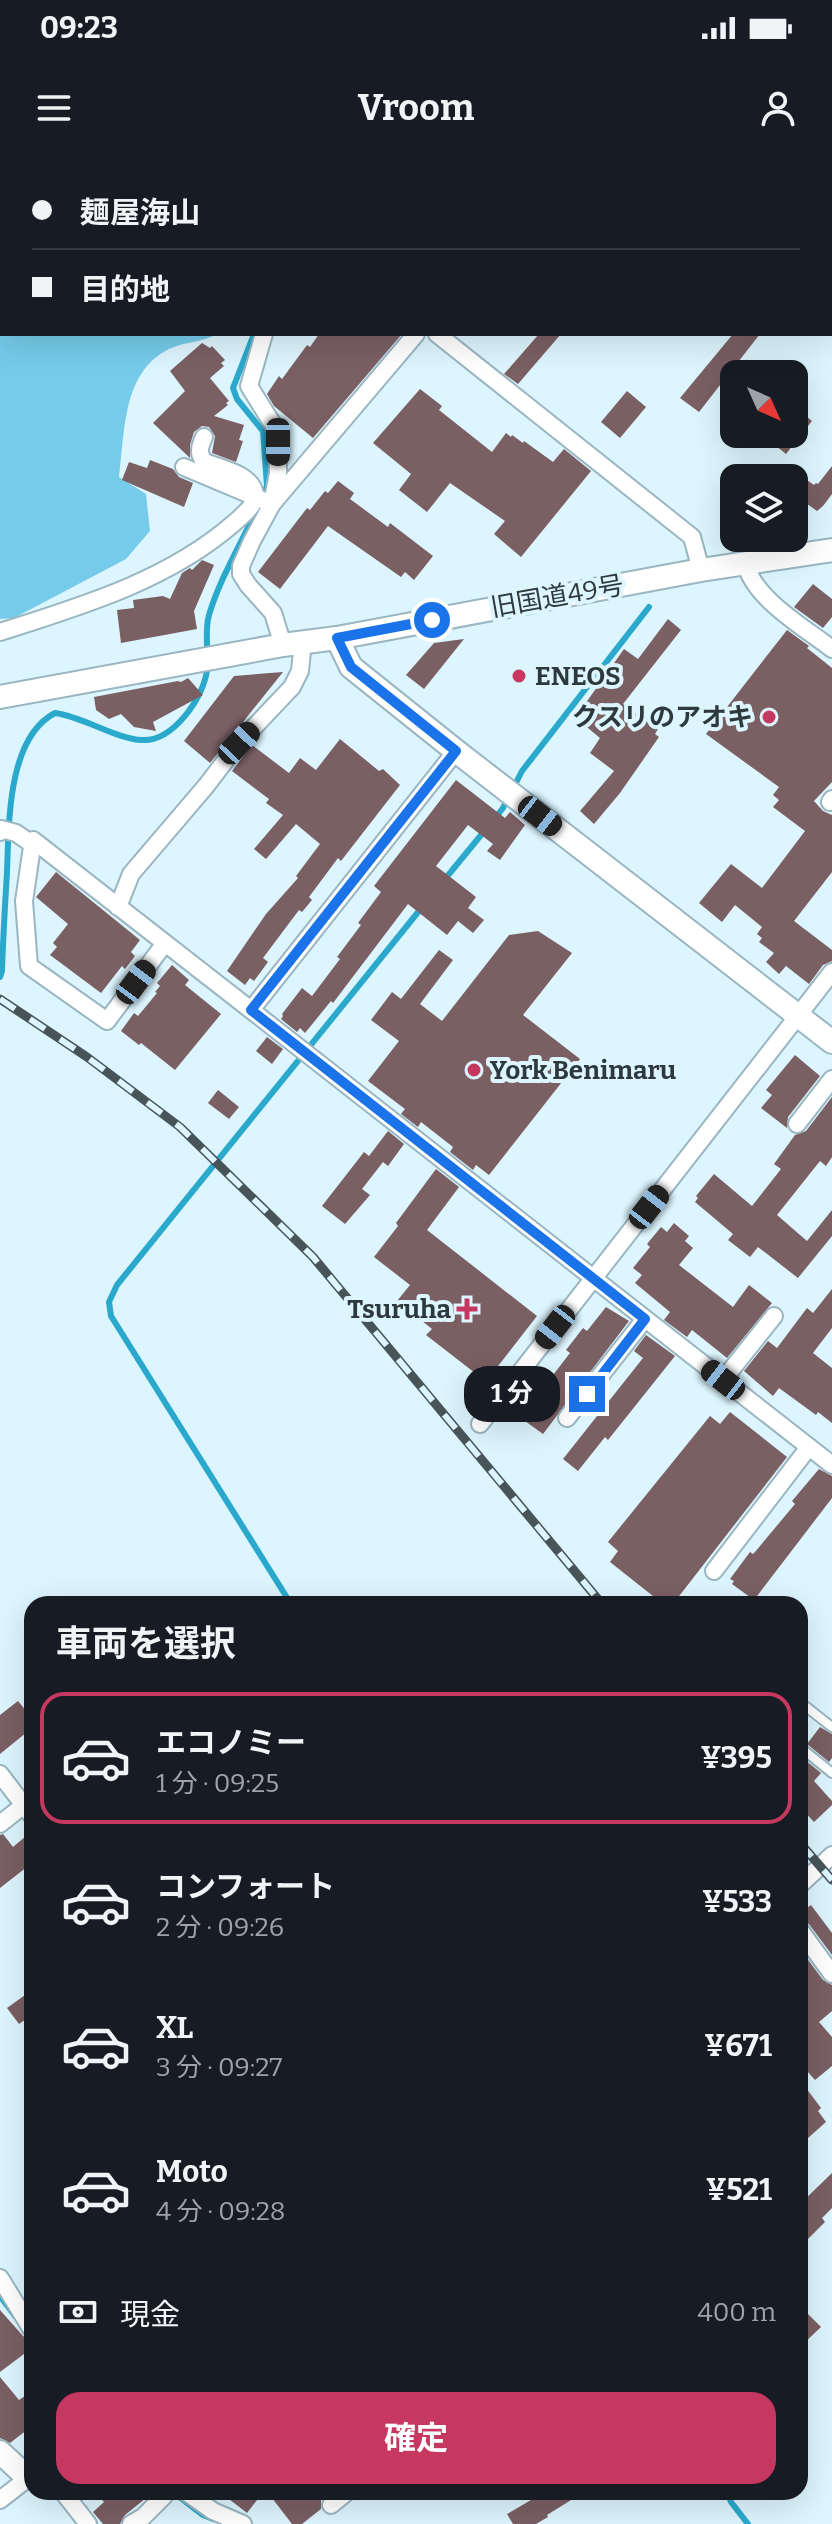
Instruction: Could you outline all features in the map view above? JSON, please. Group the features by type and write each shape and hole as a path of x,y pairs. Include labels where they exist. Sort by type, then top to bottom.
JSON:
{"street":[{"path":"118,907 131,874 239,743 292,687 300,671 293,643 241,574 263,501 278,473 277,431 249,386 263,336"},
{"path":"0,632 78,607 175,565 218,537 253,505 263,501 414,336"},
{"path":"440,336 692,537 701,570"},
{"path":"204,437 199,450 201,458 242,477 263,501"},
{"path":"184,467 263,501"},
{"name":"旧国道49号","path":"0,697 829,547"},
{"path":"746,564 748,575 759,590 832,649"},
{"path":"337,638 351,667 832,1042"},
{"path":"251,1010 456,751"},
{"path":"5,832 32,844"},
{"path":"165,943 107,1021 29,966 24,901 33,840 251,1010 593,1279 832,1465"},
{"path":"480,1424 832,972"},
{"path":"797,1124 832,1079"},
{"path":"723,1380 774,1316"},
{"path":"567,1418 645,1319"},
{"path":"714,1571 809,1447"},
{"path":"0,1774 24,1805"},
{"path":"0,1824 24,1812"},
{"path":"808,1878 832,1855"},
{"path":"808,1941 832,1974"},
{"path":"0,2278 24,2302"},
{"path":"0,2452 24,2471"},
{"path":"0,2500 24,2481"},
{"path":"69,2500 88,2524"},
{"path":"131,2524 160,2500"},
{"path":"197,2500 213,2511 243,2524"},
{"path":"331,2505 337,2500"}],"lane":[{"path":"808,1708 832,1727"},
{"path":"808,1754 832,1773"}],"shaded area":[{"path":"0,336 213,336 169,349 142,372 134,388 125,423 119,477 146,494 150,531 126,559 14,618 0,619"}],"building":[{"path":"318,336 400,336 313,438 274,406 267,394 307,345 310,347"},
{"path":"537,336 559,336 518,384 504,374"},
{"path":"731,336 758,336 740,360 720,360 720,385 699,412 680,398"},
{"path":"202,343 210,348 212,346 225,360 221,363 224,366 210,378 229,401 214,416 244,425 239,440 243,441 236,462 212,453 215,436 209,427 202,426 194,432 190,458 153,423 185,391 170,371"},
{"path":"420,389 442,406 439,410 492,452 506,433 524,441 553,462 564,449 591,471 521,557 494,534 505,521 450,483 427,512 399,490 411,474 373,443"},
{"path":"627,391 646,407 620,438 601,422"},
{"path":"150,460 173,469 179,477 193,483 184,507 122,480 129,462 147,468"},
{"path":"832,466 832,494 817,511 808,505 808,481 818,484"},
{"path":"338,481 354,493 350,499 388,527 390,523 433,556 414,580 405,572 401,577 328,526 280,589 258,572 307,508 310,510 325,491 328,493"},
{"path":"202,560 214,565 194,611 197,629 121,643 117,610 134,608 133,600 163,596 170,599 182,573 190,568 192,570"},
{"path":"813,584 832,599 832,617 823,628 794,607"},
{"path":"668,619 681,630 623,704 658,729 655,734 659,737 594,824 580,811 614,771 590,753 600,738 582,723 592,710 585,704 624,649 638,659"},
{"path":"787,630 832,668 832,782 814,801 832,815 832,872 794,921 832,950 832,961 823,965 809,984 786,966 779,974 766,962 774,953 759,942 762,938 757,934 762,927 735,905 722,922 699,903 731,864 762,888 805,831 773,807 779,800 773,795 779,787 706,734"},
{"path":"464,639 424,689 406,675 434,643"},
{"path":"283,672 210,763 184,741 234,676"},
{"path":"188,678 203,695 153,722 156,731 134,727 121,714 109,719 96,710 94,697 181,682"},
{"path":"340,739 400,785 341,861 338,858 309,897 312,900 302,912 299,910 263,958 268,962 254,981 250,978 245,985 227,971 320,844 296,824 266,859 254,849 283,815 266,803 269,799 232,771 252,745 289,773 300,758 316,770"},
{"path":"456,780 505,818 510,812 525,825 500,860 487,851 493,844 468,825 436,866 476,897 468,908 484,920 473,933 458,921 447,935 408,904 333,1003 331,1001 305,1033 300,1028 297,1032 281,1019 282,1014 302,988 312,996 340,959 337,957 381,892 374,886"},
{"path":"56,872 140,940 131,952 135,956 125,969 122,966 101,993 50,955 57,947 53,943 68,924 36,897"},
{"name":"York Benimaru","path":"538,931 572,953 523,1015 580,1059 489,1175 476,1165 473,1170 450,1152 453,1147 421,1122 418,1127 401,1114 405,1109 368,1081 399,1041 371,1020 392,992 401,999 439,950 453,960 420,1004 442,1021 509,935"},
{"path":"172,965 189,980 185,985 221,1014 175,1070 121,1031 134,1013 138,1016 157,993 160,986 157,983"},
{"path":"267,1037 283,1049 272,1064 256,1051"},
{"path":"795,1055 820,1076 788,1117 787,1128 761,1108 772,1095 766,1090"},
{"path":"218,1090 239,1107 229,1119 208,1103"},
{"path":"832,1097 832,1157 826,1166 820,1161 777,1215 807,1241 832,1210 832,1236 798,1278 758,1247 750,1257 728,1240 733,1234 695,1202 696,1196 714,1174 752,1206 781,1169 774,1164 795,1135 806,1131"},
{"path":"388,1131 404,1144 388,1166 383,1162 362,1189 370,1195 345,1224 322,1206 364,1152 369,1156"},
{"name":"Tsuruha","path":"436,1169 459,1187 427,1230 537,1316 491,1375 480,1367 475,1373 426,1335 432,1329 397,1301 410,1285 374,1257"},
{"path":"674,1223 689,1236 685,1241 693,1248 679,1265 733,1307 749,1285 772,1303 727,1358 692,1330 687,1337 664,1320 670,1312 635,1283 642,1275 633,1268 650,1247 647,1244 661,1227 667,1232"},
{"path":"832,1289 832,1328 813,1353 832,1368 832,1423 779,1388 773,1396 744,1371 768,1341 777,1348 807,1308 813,1313"},
{"path":"606,1307 629,1321 543,1434 518,1416 570,1353 566,1350 583,1328 587,1331"},
{"path":"646,1335 675,1356 608,1440 605,1437 578,1471 563,1459 643,1358 634,1351"},
{"path":"730,1412 787,1457 679,1596 653,1596 610,1562 618,1551 608,1542 710,1416 720,1424"},
{"path":"819,1469 832,1476 832,1498 757,1596 748,1596 730,1579 750,1552 755,1552 795,1504 792,1501"},
{"path":"18,1701 24,1708 24,1734 0,1754 0,1715"},
{"path":"820,1727 832,1734 832,1758 829,1762 808,1745"},
{"path":"808,1762 821,1773 814,1781 832,1801 832,1805 814,1822 808,1816"},
{"path":"3,1834 13,1847 24,1838 24,1869 0,1888 0,1835"},
{"path":"811,1905 832,1933 832,1955 808,1923 808,1907"},
{"path":"808,1960 823,1980 832,1985 832,2011 819,2022 832,2037 832,2066 815,2080 808,2072"},
{"path":"24,1996 24,2021 19,2024 7,2008"},
{"path":"808,2091 821,2108 818,2111 826,2122 808,2138"},
{"path":"832,2173 832,2208 822,2218 825,2222 808,2239 808,2196"},
{"path":"0,2310 24,2337 24,2354 0,2372"},
{"path":"808,2314 821,2327 808,2339"},
{"path":"0,2377 19,2400 24,2397 24,2432 10,2443 0,2438"},
{"path":"102,2500 144,2500 125,2515 120,2524 103,2524 93,2512 104,2502"},
{"path":"230,2500 257,2500 247,2513"},
{"path":"274,2500 321,2500 321,2509 302,2524 292,2524"},
{"path":"531,2500 571,2500 536,2524 513,2524 507,2514"}],"waterway":[{"path":"253,336 233,388 237,399 263,431 267,486 261,499"},
{"path":"0,977 10,807 19,762 28,742 39,725 55,713 142,740 165,734 185,716 205,681 209,615 257,509"},
{"path":"496,817 522,771 649,607"},
{"path":"445,879 486,829"},
{"path":"286,1596 111,1316 109,1302 117,1285 423,906"},
{"path":"0,2296 15,2316"},
{"path":"183,2500 213,2519"},
{"path":"730,2500 748,2524"}],"railway":[{"path":"0,999 87,1057 180,1127 313,1257 595,1596"},
{"path":"808,1852 832,1880"}],"place":[{"name":"ENEOS","path":"519,676"},
{"name":"クスリのアオキ","path":"769,717"},
{"name":"York Benimaru","path":"474,1070"},
{"name":"Tsuruha","path":"467,1309"}],"route":[{"path":"432,620 337,638 351,667 456,751 251,1010 645,1319 587,1394"}]}
